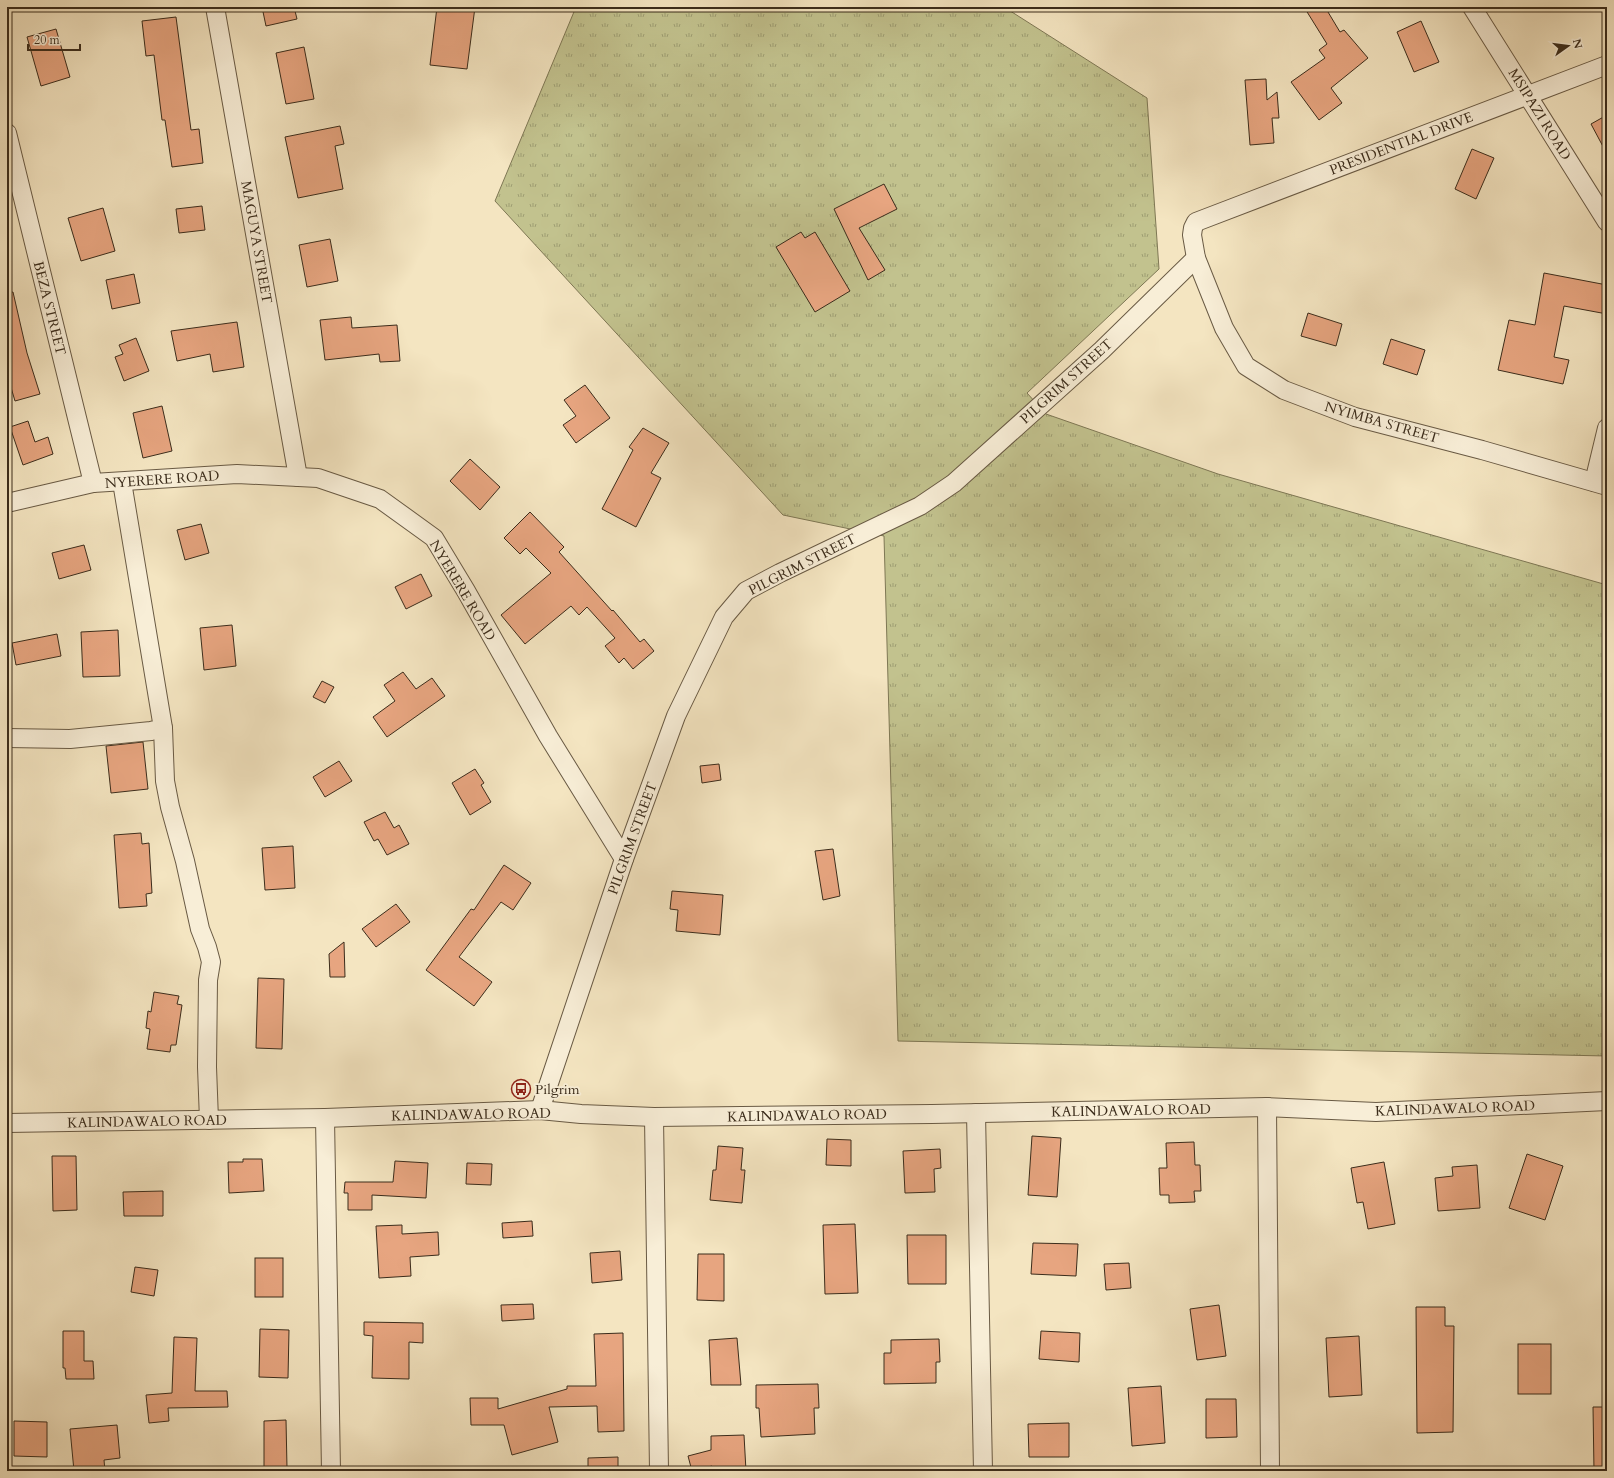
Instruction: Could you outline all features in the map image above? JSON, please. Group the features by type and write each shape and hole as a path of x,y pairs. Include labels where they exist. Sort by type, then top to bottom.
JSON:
{"street":[{"name":"MAGUYA STREET","path":"215,7 298,477"},
{"name":"MSIPAZI ROAD","path":"1472,7 1528,93 1607,222"},
{"name":"PRESIDENTIAL DRIVE","path":"1196,222 1312,179 1528,93 1607,65"},
{"name":"BEZA STREET","path":"7,133 94,484"},
{"name":"NYIMBA STREET","path":"1196,222 1192,228 1196,258 1224,328 1246,366 1284,390 1355,417 1482,450 1601,484"},
{"name":"PILGRIM STREET","path":"540,1110 624,859 676,716 724,617 746,591 780,573 920,506 954,483 1102,350 1196,258"},
{"path":"1601,484 1607,428"},
{"name":"NYERERE ROAD","path":"7,503 94,484 238,474 318,478 380,499 434,538 466,591 548,736 624,859"},
{"path":"122,482 163,728 165,781 200,928 211,962 208,980 207,1051 209,1120"},
{"path":"7,738 70,739 151,731 163,728"},
{"name":"KALINDAWALO ROAD","path":"7,1124 326,1118 540,1110 581,1114 654,1116 976,1113 1267,1107 1376,1112 1607,1101"},
{"path":"1267,1107 1270,1471"},
{"path":"976,1113 983,1471"},
{"path":"654,1116 659,1471"},
{"path":"326,1118 331,1471"}],"green space":[{"path":"576,7 1004,7 1147,98 1159,269 1027,393 1046,414 1218,474 1607,585 1607,1056 898,1041 884,536 783,515 495,201"}],"building":[{"path":"262,7 294,7 297,19 266,26"},
{"path":"437,7 475,7 467,69 430,65"},
{"path":"1304,7 1325,7 1340,32 1344,30 1368,58 1331,88 1342,103 1319,120 1291,82 1325,58 1319,50 1327,44"},
{"path":"176,17 191,130 199,129 203,163 172,167 165,120 162,120 154,55 146,56 142,21"},
{"path":"1421,21 1439,62 1414,72 1397,32"},
{"path":"56,29 70,77 41,86 27,37"},
{"path":"304,47 314,99 286,104 276,53"},
{"path":"1266,79 1267,100 1277,92 1279,118 1272,118 1274,143 1250,145 1245,80"},
{"path":"1607,115 1607,154 1591,124"},
{"path":"340,126 344,144 335,146 343,189 298,198 285,137"},
{"path":"1472,149 1494,158 1476,199 1455,189"},
{"path":"884,184 897,209 859,228 885,270 868,280 834,209"},
{"path":"202,206 205,230 179,233 176,209"},
{"path":"103,208 115,251 81,261 68,218"},
{"path":"801,232 805,238 815,232 850,291 815,312 776,247"},
{"path":"330,239 338,281 307,287 299,245"},
{"path":"1544,273 1607,285 1607,314 1564,306 1554,357 1569,360 1563,384 1498,370 1509,320 1535,325"},
{"path":"134,274 140,303 112,309 106,280"},
{"path":"13,292 27,353 40,394 15,401 7,374 7,293"},
{"path":"1308,313 1342,324 1336,346 1301,336"},
{"path":"351,317 352,328 397,325 400,361 380,362 379,354 325,360 320,320"},
{"path":"237,322 244,367 213,372 210,354 177,361 171,331"},
{"path":"136,338 149,371 124,381 115,357 123,354 119,345"},
{"path":"1391,339 1425,350 1417,375 1383,364"},
{"path":"585,385 610,418 576,443 563,425 576,416 564,400"},
{"path":"162,406 172,451 143,458 133,413"},
{"path":"28,421 35,442 48,437 53,454 23,465 10,427"},
{"path":"643,428 669,443 651,473 661,478 636,527 602,509 633,450 629,447"},
{"path":"470,459 500,487 480,510 450,481"},
{"path":"530,512 564,547 559,552 612,611 613,610 640,642 644,639 654,651 633,669 624,658 619,663 605,646 615,638 587,607 579,615 571,606 525,644 501,615 551,573 526,548 520,554 504,538"},
{"path":"201,524 209,553 185,560 177,530"},
{"path":"84,545 91,570 59,579 52,553"},
{"path":"421,574 432,596 406,609 395,587"},
{"path":"232,625 236,666 204,670 200,628"},
{"path":"118,630 120,676 83,677 81,632"},
{"path":"57,634 61,656 16,665 12,643"},
{"path":"403,672 416,689 432,678 445,696 387,737 373,717 395,701 384,685"},
{"path":"322,681 334,687 325,703 313,697"},
{"path":"143,742 148,789 111,793 106,746"},
{"path":"339,761 352,781 325,797 313,777"},
{"path":"719,764 721,780 702,783 700,766"},
{"path":"475,769 484,783 481,785 491,802 470,815 452,783"},
{"path":"385,812 394,828 399,825 409,844 387,855 378,839 374,841 364,822"},
{"path":"141,833 142,844 149,843 152,893 146,894 147,906 119,908 114,835"},
{"path":"293,846 295,888 265,890 262,848"},
{"path":"833,849 840,896 823,900 815,851"},
{"path":"504,865 531,883 513,910 501,902 459,957 492,982 474,1006 426,970 471,909 474,910"},
{"path":"672,891 723,895 720,935 676,931 678,910 670,909"},
{"path":"396,904 410,922 376,947 362,929"},
{"path":"344,942 345,977 330,977 329,954"},
{"path":"258,978 284,979 282,1049 256,1048"},
{"path":"154,992 179,996 177,1004 182,1005 176,1045 171,1045 170,1052 147,1049 150,1029 146,1028 148,1011 151,1012"},
{"path":"1032,1136 1061,1138 1057,1197 1028,1195"},
{"path":"827,1139 851,1140 851,1166 826,1165"},
{"path":"1194,1142 1195,1165 1200,1165 1201,1191 1194,1191 1195,1202 1169,1203 1169,1195 1160,1195 1159,1168 1167,1168 1166,1143"},
{"path":"718,1146 743,1148 741,1170 745,1170 742,1203 710,1200 713,1170 716,1170"},
{"path":"940,1149 941,1168 934,1169 935,1192 905,1193 903,1151"},
{"path":"1527,1154 1563,1166 1545,1220 1509,1208"},
{"path":"52,1156 76,1156 77,1210 53,1211"},
{"path":"243,1159 262,1159 264,1191 229,1193 228,1162 243,1162"},
{"path":"395,1161 428,1163 426,1198 372,1195 372,1210 348,1210 348,1193 344,1193 345,1182 393,1182"},
{"path":"1384,1162 1395,1224 1368,1229 1363,1202 1357,1203 1351,1168"},
{"path":"467,1163 492,1164 491,1185 466,1184"},
{"path":"1477,1165 1480,1208 1438,1211 1435,1178 1453,1176 1452,1167"},
{"path":"163,1191 163,1216 124,1216 123,1192"},
{"path":"532,1221 533,1236 503,1238 502,1223"},
{"path":"855,1224 858,1293 825,1294 823,1225"},
{"path":"402,1225 402,1234 438,1232 439,1255 410,1257 411,1276 379,1278 376,1226"},
{"path":"907,1235 946,1235 946,1284 908,1284"},
{"path":"1033,1243 1078,1244 1076,1276 1031,1274"},
{"path":"620,1251 622,1280 592,1283 590,1253"},
{"path":"698,1254 724,1254 724,1301 697,1300"},
{"path":"255,1258 283,1258 283,1297 255,1297"},
{"path":"1129,1263 1131,1288 1106,1290 1104,1264"},
{"path":"135,1267 158,1270 154,1296 131,1292"},
{"path":"533,1304 534,1319 502,1321 501,1305"},
{"path":"1219,1305 1226,1356 1197,1360 1190,1309"},
{"path":"1416,1307 1445,1307 1445,1326 1454,1326 1453,1432 1417,1433"},
{"path":"364,1322 423,1323 423,1343 409,1342 409,1379 372,1378 373,1336 364,1335"},
{"path":"260,1329 289,1330 288,1378 259,1377"},
{"path":"63,1331 84,1331 84,1361 93,1361 94,1379 66,1379 65,1368 63,1368"},
{"path":"1041,1331 1080,1333 1079,1362 1039,1359"},
{"path":"623,1333 624,1431 598,1432 597,1406 549,1407 558,1442 512,1455 504,1425 471,1425 470,1398 498,1398 498,1409 567,1389 567,1386 596,1386 594,1334"},
{"path":"1359,1336 1362,1395 1329,1397 1326,1338"},
{"path":"174,1337 197,1338 195,1391 227,1391 228,1407 168,1408 169,1421 149,1423 146,1395 172,1393"},
{"path":"737,1338 741,1385 711,1385 709,1340"},
{"path":"939,1339 940,1362 936,1362 936,1383 884,1384 884,1353 891,1353 891,1340"},
{"path":"1518,1344 1551,1344 1551,1394 1518,1394"},
{"path":"818,1384 819,1408 814,1408 815,1434 761,1437 759,1408 756,1408 756,1385"},
{"path":"1161,1386 1165,1443 1132,1446 1128,1388"},
{"path":"1206,1399 1236,1399 1237,1437 1206,1438"},
{"path":"1593,1407 1607,1407 1607,1471 1594,1471"},
{"path":"286,1420 287,1468 264,1468 264,1421"},
{"path":"14,1421 47,1422 47,1457 14,1456"},
{"path":"1069,1423 1069,1457 1029,1457 1028,1424"},
{"path":"117,1425 120,1458 104,1460 105,1471 74,1471 70,1429"},
{"path":"744,1435 746,1471 712,1471 712,1466 692,1471 688,1456 711,1450 711,1436"},
{"path":"618,1457 618,1471 588,1471 588,1458"}],"place":[{"name":"Pilgrim","path":"521,1089"}]}
